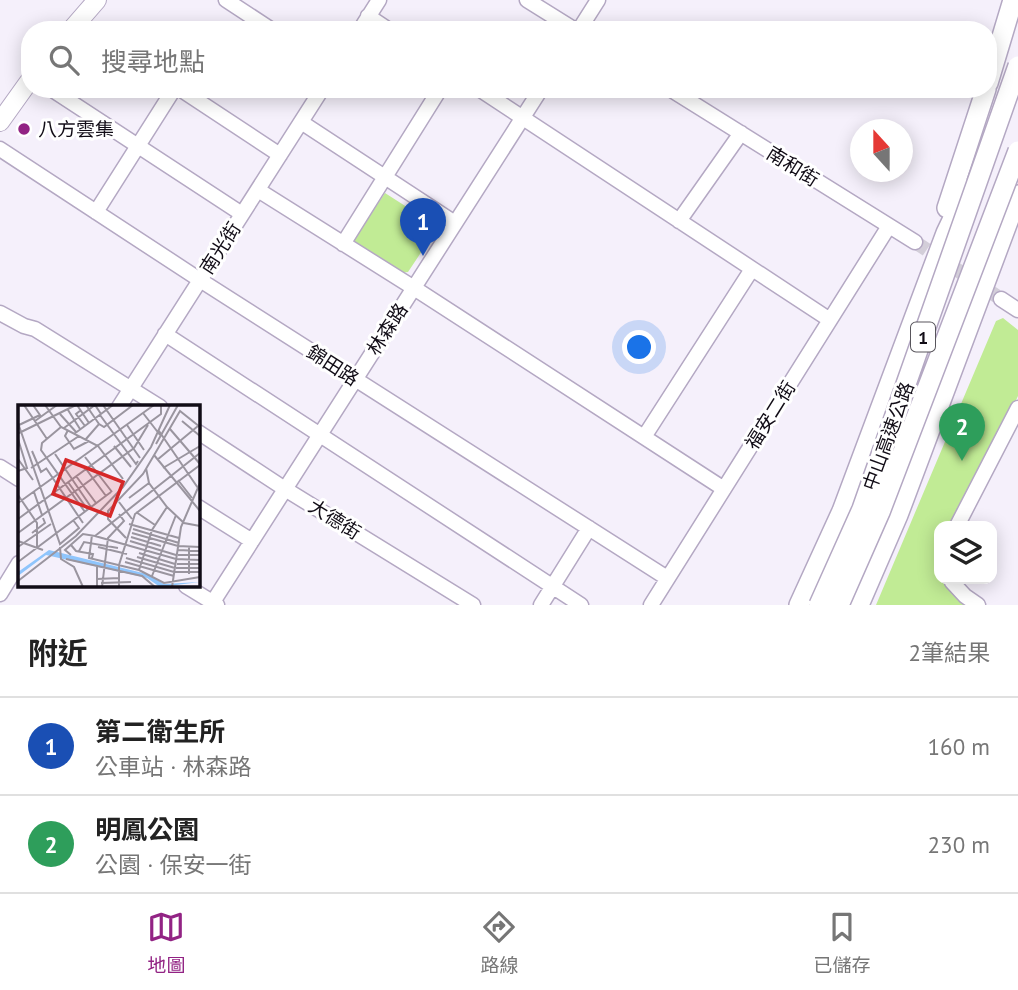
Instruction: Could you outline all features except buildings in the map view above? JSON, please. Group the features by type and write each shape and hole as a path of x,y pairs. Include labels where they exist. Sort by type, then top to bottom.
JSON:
{"highway":[{"path":"997,53 1013,0"},
{"name":"中山高速公路","path":"819,605 862,509 1018,66"},
{"path":"842,511 913,310 983,98"},
{"path":"799,605 842,511 946,233 999,122"},
{"path":"898,515 1006,209 1018,153"},
{"name":"中山高速公路","path":"839,605 880,512 1018,153"},
{"path":"859,605 898,515 1018,195"}],"main road":[{"path":"83,21 97,0"},
{"path":"0,122 21,93"}],"street":[{"path":"226,0 258,21"},
{"path":"365,21 379,0"},
{"path":"527,0 562,21"},
{"path":"583,21 598,0"},
{"path":"368,16 375,21"},
{"path":"65,98 242,215"},
{"path":"96,212 168,98"},
{"path":"194,98 280,155"},
{"name":"南光街","path":"120,405 316,98"},
{"path":"343,244 434,98"},
{"path":"493,98 830,320"},
{"name":"林森路","path":"213,604 535,98"},
{"name":"南和街","path":"685,98 915,242"},
{"path":"301,122 456,223"},
{"path":"682,223 741,133"},
{"name":"錦田路","path":"0,149 667,578"},
{"path":"258,190 724,489"},
{"name":"福安二街","path":"651,605 889,226"},
{"path":"644,437 752,269"},
{"path":"1002,299 1018,310"},
{"path":"0,313 35,329 157,405"},
{"path":"165,334 581,605"},
{"path":"960,521 1018,408"},
{"name":"大德街","path":"200,433 473,605"},
{"path":"0,467 18,478"},
{"path":"200,508 252,541"},
{"path":"541,605 589,528"},
{"path":"0,594 18,565"},
{"path":"954,584 978,605"},
{"path":"188,587 213,604"}],"green space":[{"path":"385,193 438,227 408,272 400,273 356,246 353,240"},
{"path":"1003,318 1018,330 1018,396 958,521 934,521 934,584 953,584 971,605 876,605 996,321"}],"tunnel":[{"path":"915,242 1001,299"}],"place":[{"name":"八方雲集","path":"24,129"},
{"name":"第二衛生所","path":"423,256"},
{"name":"明鳳公園","path":"962,461"}]}
